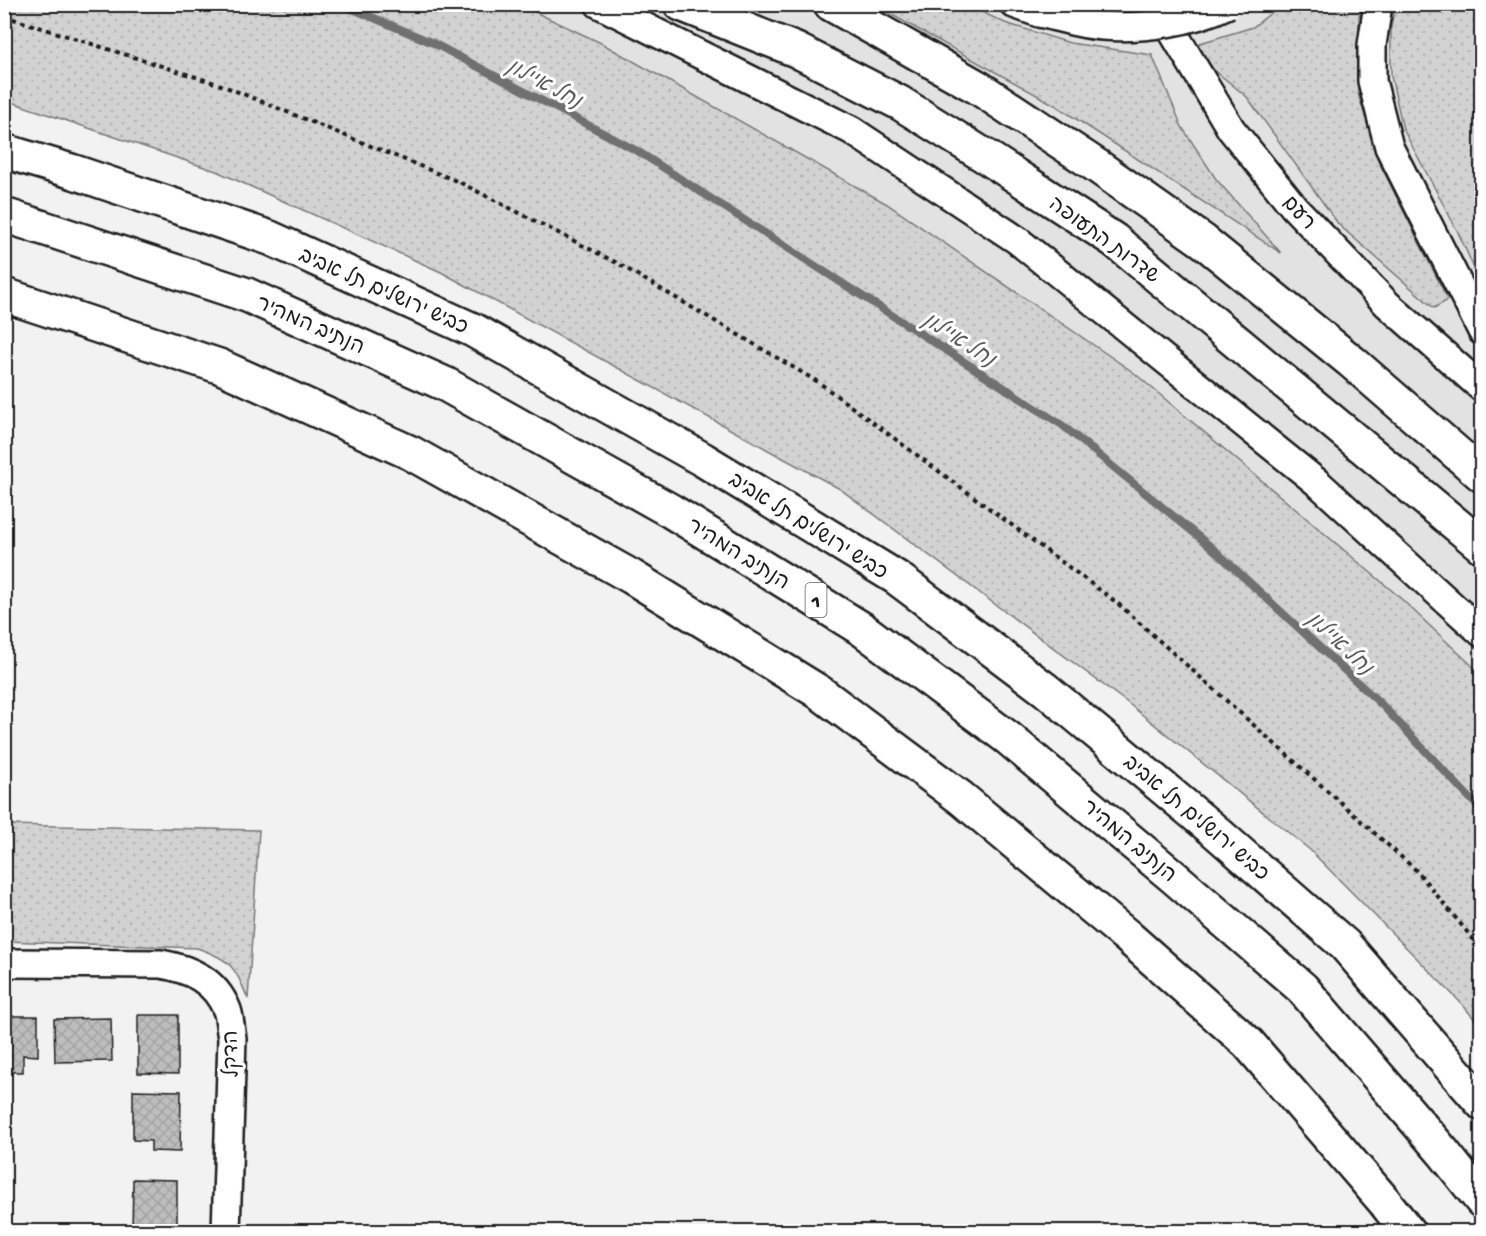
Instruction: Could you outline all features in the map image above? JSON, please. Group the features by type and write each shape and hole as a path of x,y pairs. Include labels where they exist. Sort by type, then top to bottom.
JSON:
{"main road":[{"name":"שדרות התעופה","path":"681,4 796,51 900,104 1105,234 1482,546"},
{"path":"831,4 979,88 1097,166 1203,241 1352,362 1482,475"},
{"name":"כביש ירושלים תל אביב","path":"4,151 71,171 270,238 473,330 702,459 897,578 1046,690 1216,832 1346,945 1482,1103"},
{"name":"הנתיב המהיר","path":"4,215 247,295 445,384 671,511 862,629 1008,738 1302,988 1443,1152 1482,1202"},
{"path":"4,295 219,366 411,453 632,577 819,692 961,798 1127,936 1248,1043 1408,1232"}],"street":[{"path":"598,4 851,130 1017,240 1319,484 1482,633"},
{"name":"רעם","path":"1156,4 1231,129 1294,207 1387,304 1482,387"},
{"path":"1026,9 1101,26 1185,19 1228,4"},
{"path":"1378,4 1372,45 1372,81 1389,147 1482,331"},
{"name":"הדקל","path":"4,963 161,964 183,968 202,978 217,992 227,1010 232,1038 226,1232"}],"path":[{"path":"4,16 221,84 459,182 617,263 819,382 1116,602 1417,871 1482,951"}],"shaded area":[{"path":"5,4 520,5 601,43 887,204 1133,372 1396,594 1481,674 1481,1027 1462,1004 1310,850 1129,704 840,489 441,272 216,171 5,100"},
{"path":"430,5 1481,5 1481,754"},
{"path":"874,5 967,5 1005,23 1070,43 1152,55 1182,127 1216,179 1281,253 1055,105"},
{"path":"1050,5 1195,5 1151,15 1091,12"},
{"path":"1281,5 1362,5 1359,17 1358,93 1378,160 1448,300 1434,308 1339,225 1247,97 1213,69 1197,44 1253,27"},
{"path":"1395,5 1481,5 1481,284 1457,230 1403,129 1391,76 1391,27"},
{"path":"5,825 259,830 248,999 235,972 225,961 197,948 5,941"}],"building":[{"path":"138,1015 178,1015 178,1074 138,1073"},
{"path":"4,1016 38,1016 38,1056 23,1055 23,1072 4,1072"},
{"path":"111,1018 112,1061 55,1062 54,1019"},
{"path":"133,1090 181,1091 180,1152 151,1151 151,1141 133,1140"},
{"path":"133,1179 177,1180 177,1232 132,1232"}],"waterway":[{"name":"נחל איילון","path":"341,4 433,43 639,152 1062,425 1210,546 1382,705 1482,811"}]}
